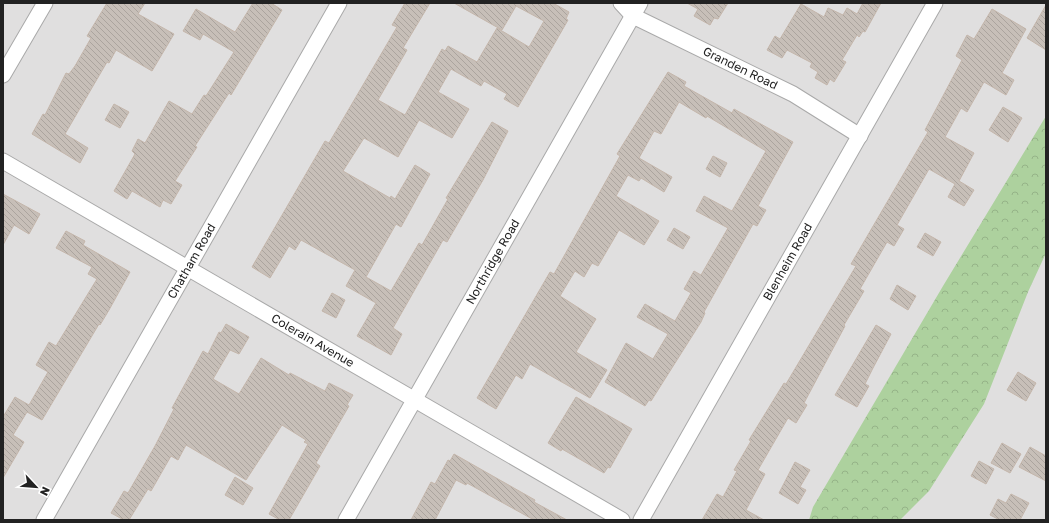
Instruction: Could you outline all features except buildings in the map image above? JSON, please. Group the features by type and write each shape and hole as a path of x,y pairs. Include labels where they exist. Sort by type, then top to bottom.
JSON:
{"street":[{"path":"3,75 45,3"},
{"name":"Chatham Road","path":"44,520 339,3"},
{"name":"Granden Road","path":"621,3 637,9 793,94 860,136"},
{"name":"Blenheim Road","path":"641,520 935,3"},
{"name":"Northridge Road","path":"346,520 637,9"},
{"name":"Colerain Avenue","path":"3,162 187,270 414,399 622,520"}],"shaded area":[{"path":"3,3 1046,3 1046,520 3,520"}],"green space":[{"path":"1046,116 1046,253 1028,292 984,404 929,491 900,520 809,520 813,507 943,286"}]}
